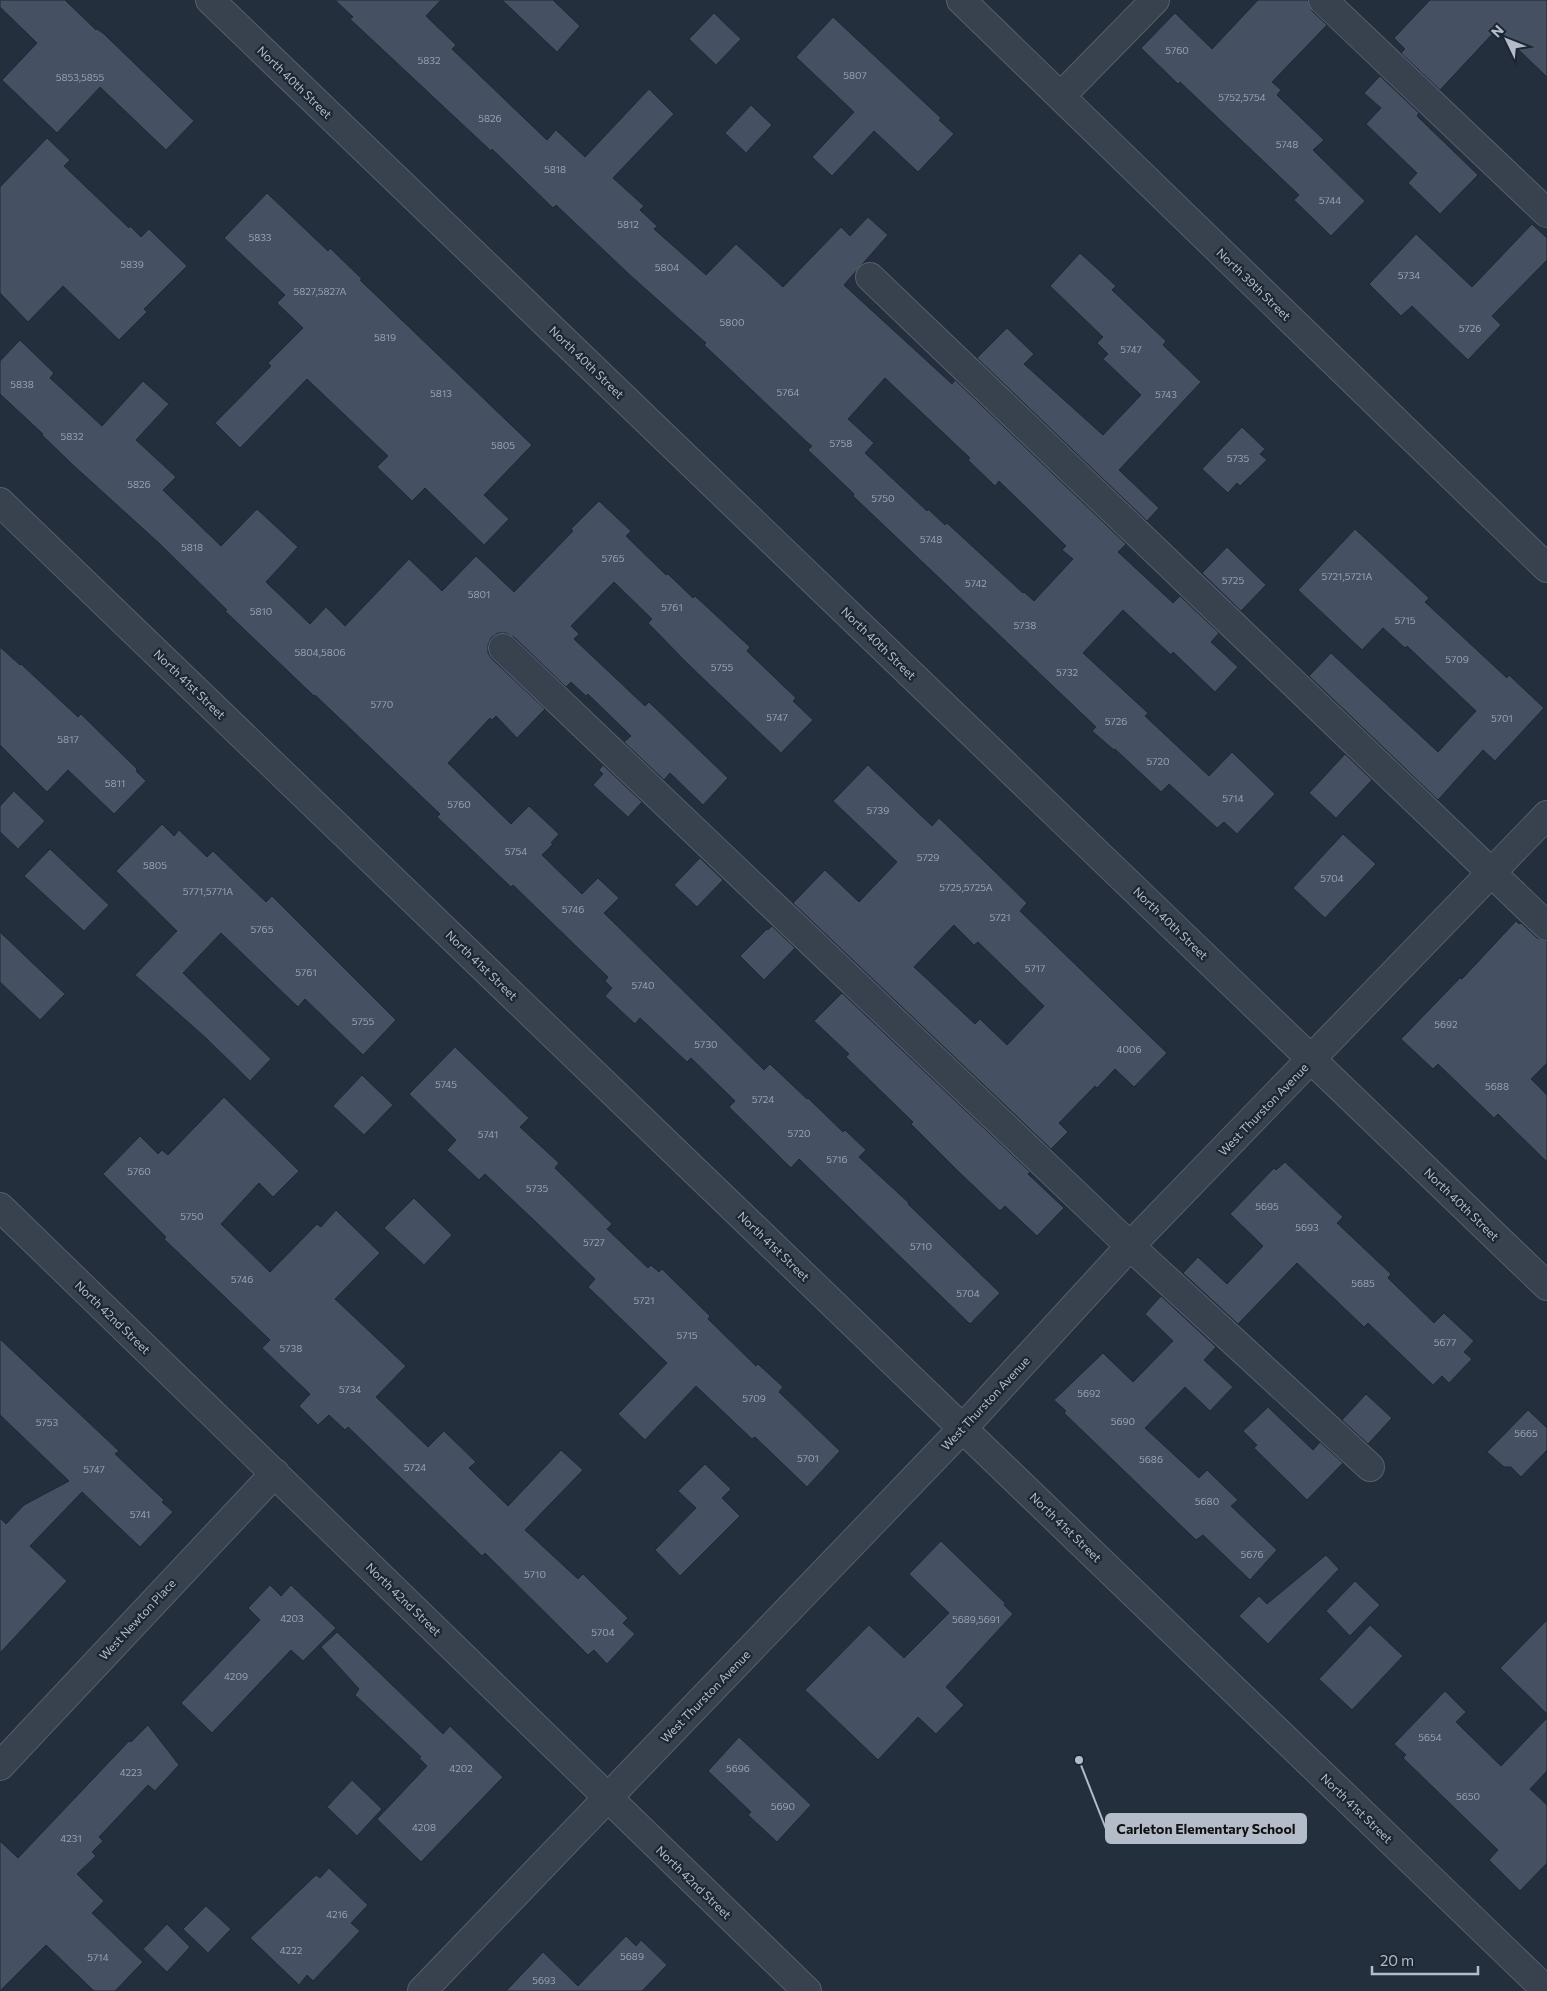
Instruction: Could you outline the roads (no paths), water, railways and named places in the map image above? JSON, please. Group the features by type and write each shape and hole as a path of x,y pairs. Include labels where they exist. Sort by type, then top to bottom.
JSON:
{"street":[{"name":"North 40th Street","path":"210,0 1547,1286"},
{"name":"North 39th Street","path":"961,0 1547,568"},
{"path":"1061,96 1155,0"},
{"path":"1323,0 1547,213"},
{"path":"870,277 1547,926"},
{"name":"North 41st Street","path":"0,502 1547,1991"},
{"path":"503,648 1130,1246 1370,1467"},
{"name":"West Thurston Avenue","path":"422,1991 963,1428 1130,1246 1547,815"},
{"name":"North 42nd Street","path":"0,1208 275,1473 606,1798 808,1991"},
{"name":"West Newton Place","path":"0,1766 275,1473"}],"place":[{"name":"Carleton Elementary School","path":"1079,1760"}]}
